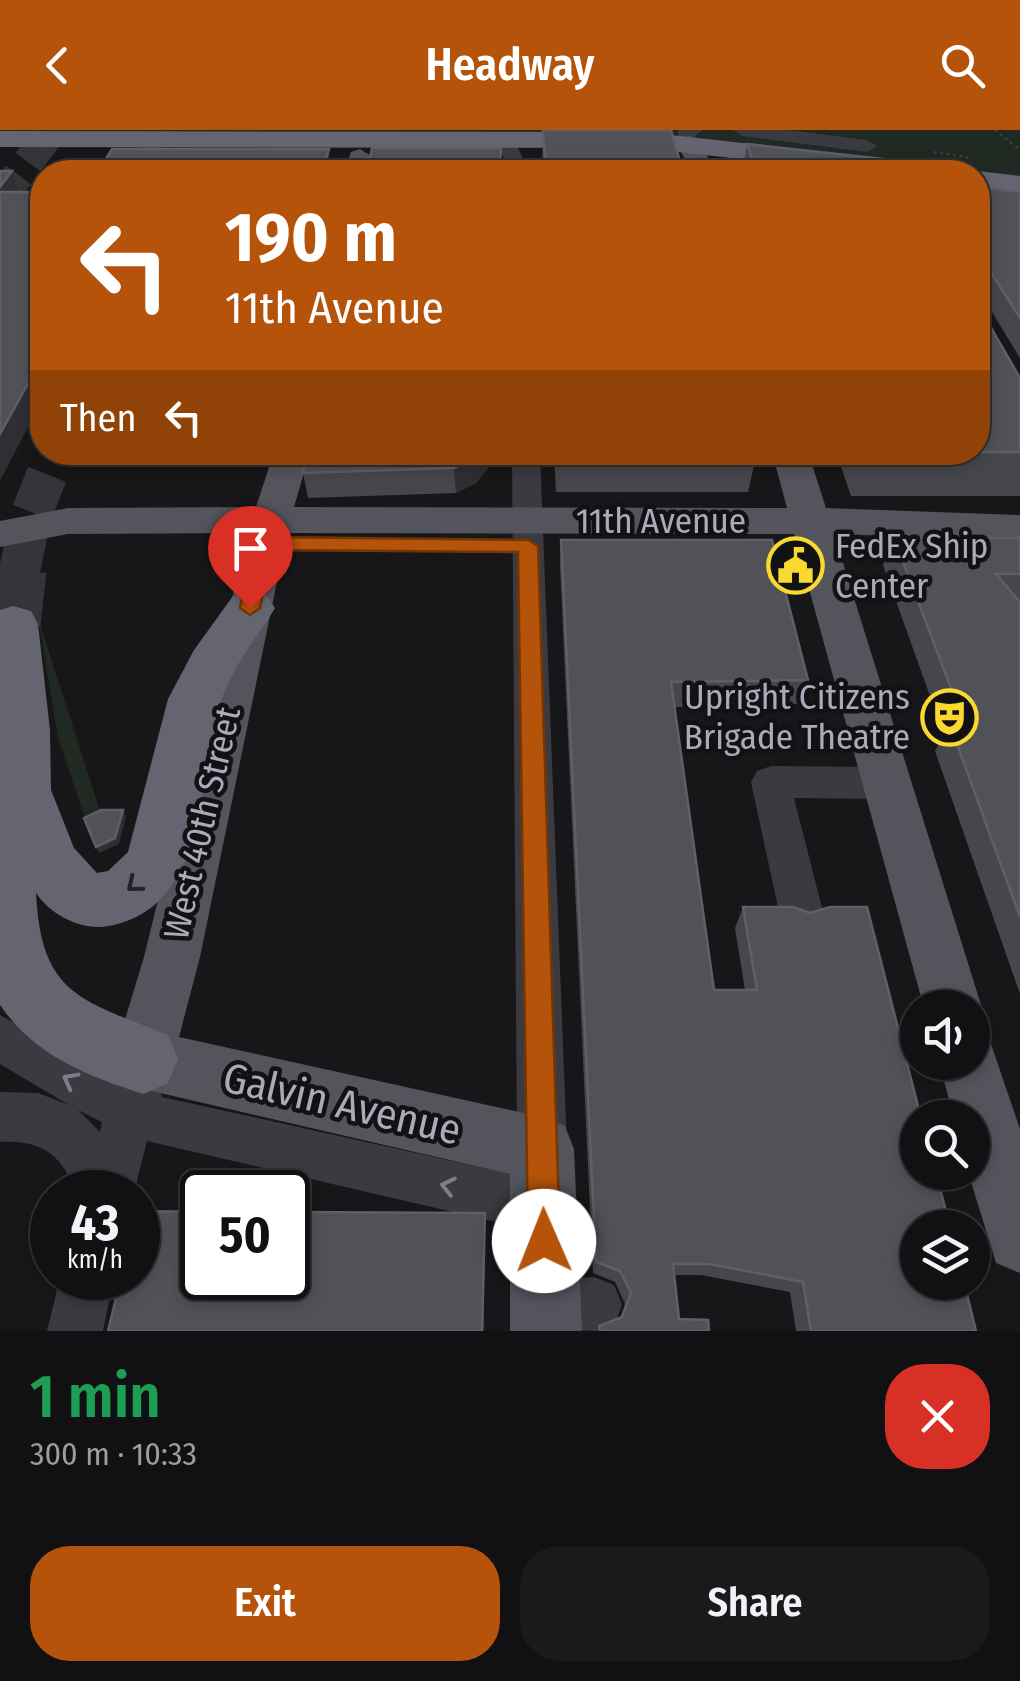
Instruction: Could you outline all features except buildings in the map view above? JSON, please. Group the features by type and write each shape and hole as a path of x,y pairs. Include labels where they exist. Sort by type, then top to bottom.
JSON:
{"highway":[{"path":"0,139 485,139 556,157 696,152 726,160"},
{"path":"0,157 195,142"},
{"path":"315,142 349,160"},
{"path":"412,160 520,150 696,152 844,160"},
{"path":"990,173 1020,185"},
{"path":"990,198 1020,202"},
{"path":"11,787 56,874 67,886 99,901 125,894 150,871 157,856 196,696 250,608"},
{"path":"13,624 9,700 11,787 4,893 10,963 22,988 50,1019 89,1042 137,1085"}],"main road":[{"name":"West 40th Street","path":"137,1085 172,957 250,608 255,538 286,465"},
{"path":"794,465 947,990"},
{"name":"11th Avenue","path":"1,535 68,522 255,538 1020,528"},
{"name":"11th Avenue","path":"815,532 1020,538"},
{"name":"11th Avenue","path":"1,535 54,544 209,544 255,538"},
{"name":"West 40th Street","path":"196,696 230,560 255,538"},
{"path":"973,1080 1020,1239"},
{"name":"Galvin Avenue","path":"137,1085 542,1178"},
{"path":"542,1178 562,1315"}],"street":[{"path":"742,130 872,160"},
{"path":"828,130 878,160"},
{"path":"526,465 542,1178"},
{"path":"801,912 771,782 887,783"},
{"path":"0,1038 41,1065 137,1085"},
{"name":"West 40th Street","path":"112,1170 137,1085"},
{"path":"0,1117 36,1116 64,1128 87,1153 95,1170"},
{"path":"75,1331 83,1300"}],"path":[{"path":"995,130 1020,150"}],"shaded area":[{"path":"0,130 1020,130 1020,177 990,173 990,160 883,160 729,141 0,135"},
{"path":"38,618 102,817 87,824 58,738"}],"tunnel":[{"path":"0,200 52,130"},
{"path":"149,160 166,130"},
{"path":"19,573 31,515 51,465"},
{"path":"13,624 19,570"}],"place":[{"name":"FedEx Ship Center","path":"796,566"},
{"name":"Upright Citizens Brigade Theatre","path":"949,717"}],"route":[{"path":"250,608 264,544 528,546 542,1012 544,1241"}]}
